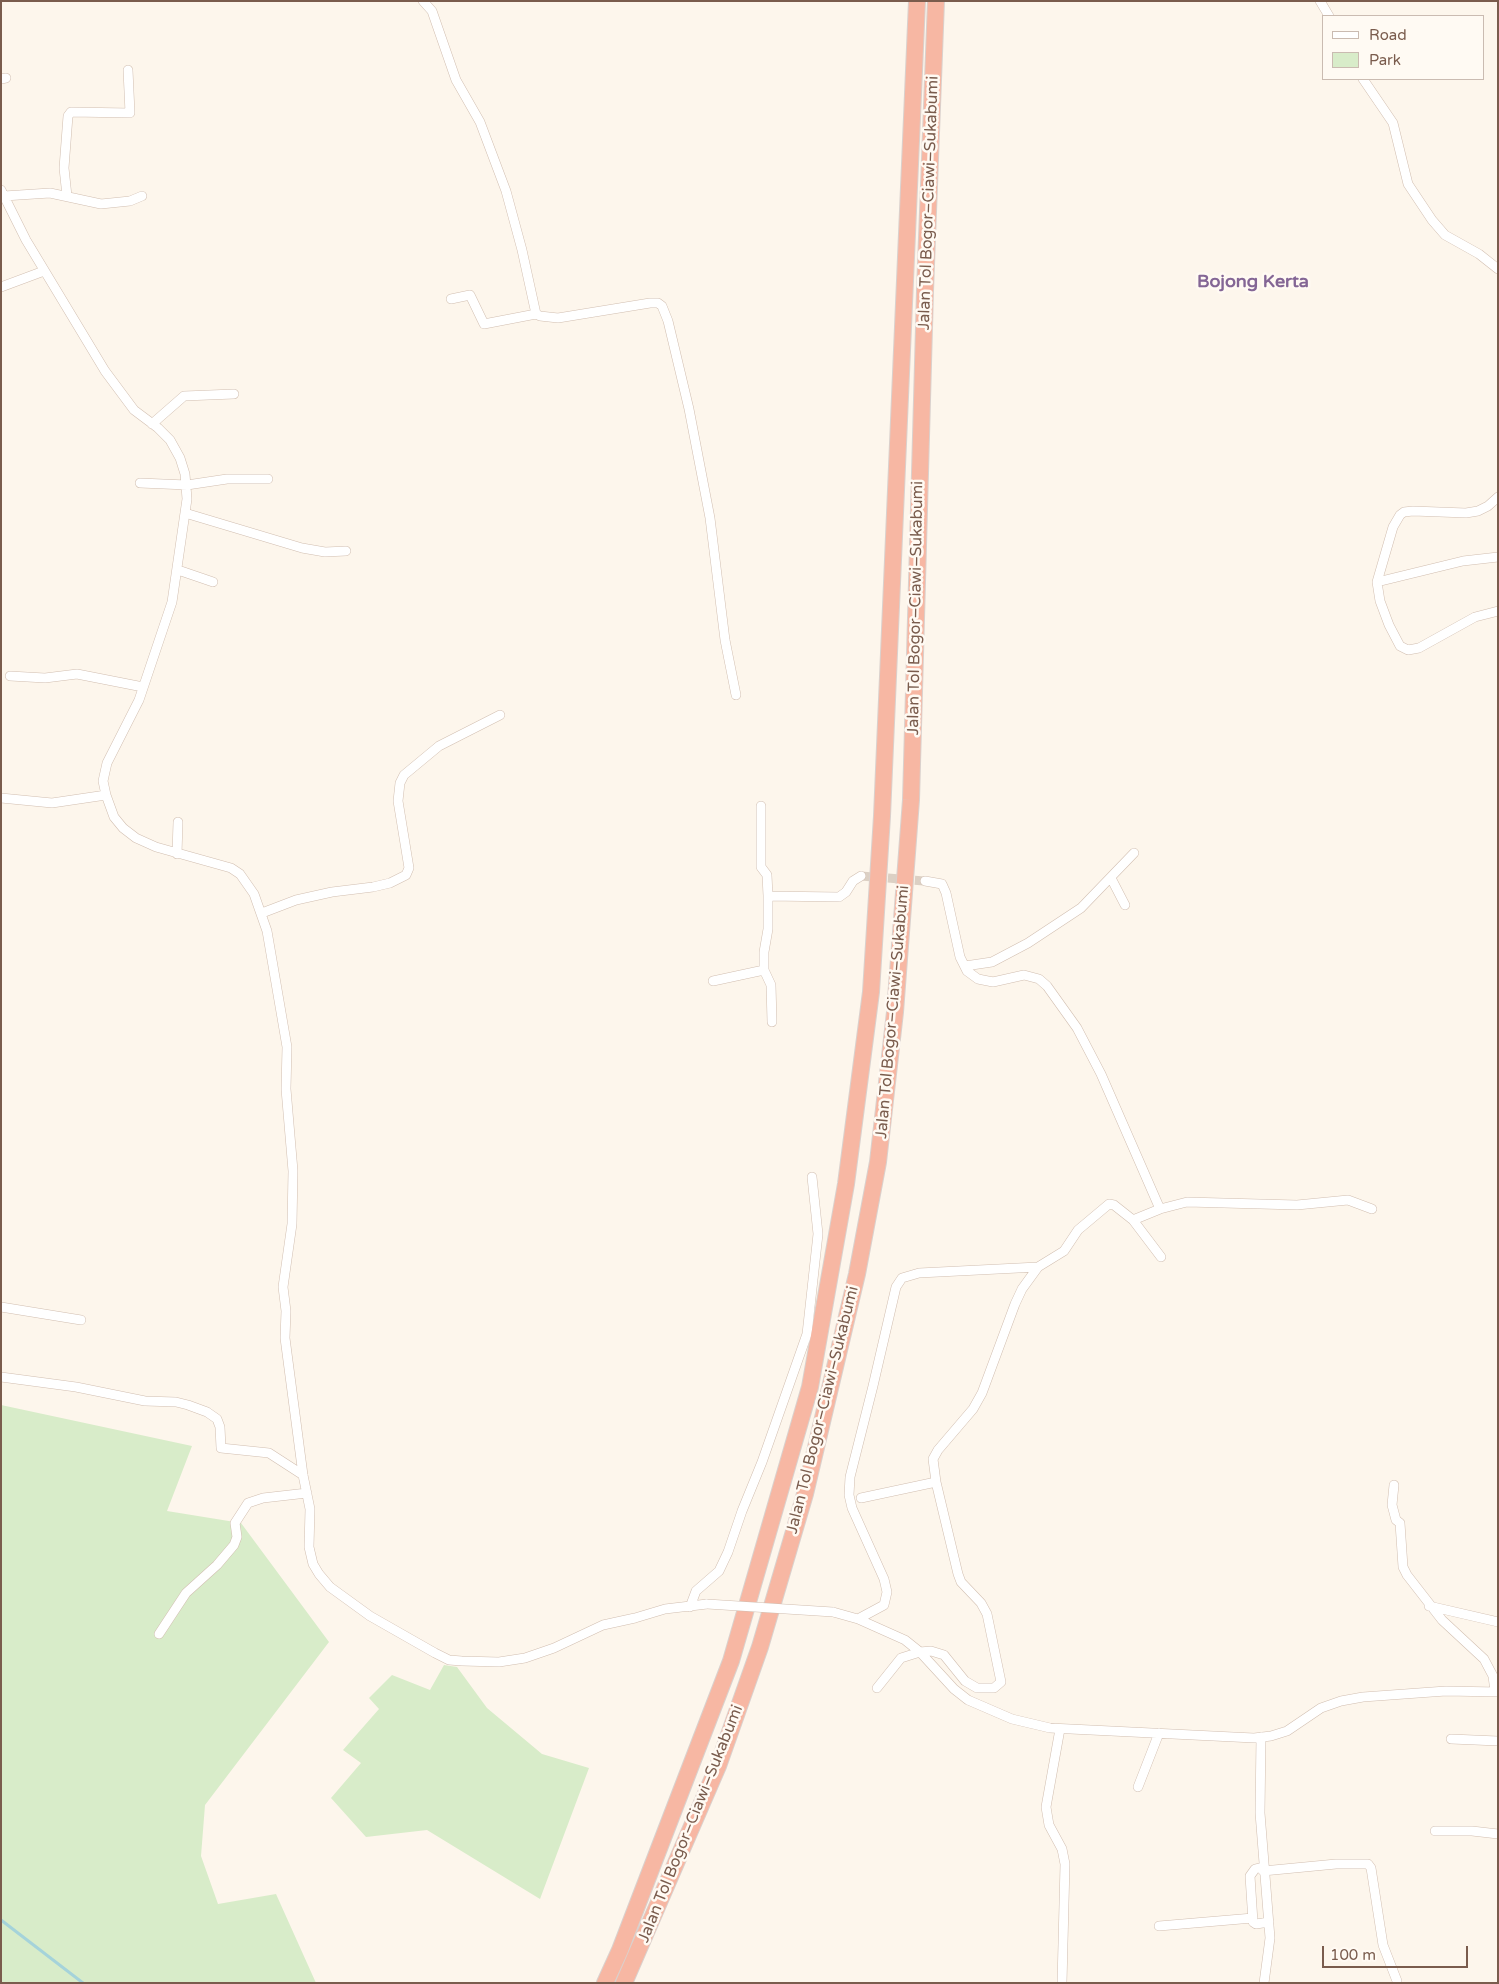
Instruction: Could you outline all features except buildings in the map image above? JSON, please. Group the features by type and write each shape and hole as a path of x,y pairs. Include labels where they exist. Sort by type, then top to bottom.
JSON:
{"highway":[{"name":"Jalan Tol Bogor–Ciawi–Sukabumi","path":"605,1983 620,1950 731,1660 810,1387 846,1184 871,992 882,816 917,1"},
{"name":"Jalan Tol Bogor–Ciawi–Sukabumi","path":"624,1983 718,1766 760,1648 805,1494 857,1274 878,1162 894,1012 911,800 924,291 936,1"}],"street":[{"path":"424,1 432,11 456,80 480,122 506,191 522,250 536,314"},
{"path":"1320,1 1328,15"},
{"path":"67,196 64,168 68,116 71,112 130,113 128,70"},
{"path":"1364,80 1393,123 1408,184 1432,220 1445,235 1479,254 1498,269"},
{"path":"142,196 130,201 102,204 43,193 3,193 19,228 115,386 134,410 167,436 174,446 182,464 187,485 178,570 172,602 131,718 105,769 104,781 106,796 114,817 128,833 144,842 177,854 236,871 250,886 262,913 274,962 287,1053 286,1089 292,1141 292,1224 283,1287 286,1311 285,1338 310,1517 308,1547 311,1559 319,1574 338,1593 359,1608 416,1644 449,1660 482,1662 518,1660 554,1648 603,1625 635,1618 665,1608 707,1604 833,1612 858,1619 900,1636 920,1652 954,1689 968,1700 1012,1719 1060,1729 1231,1738 1261,1737 1287,1731 1321,1708 1341,1701 1363,1697 1439,1691 1496,1692 1493,1676 1484,1659 1429,1606 1403,1567 1400,1523 1396,1520 1392,1505 1394,1485"},
{"path":"1,287 44,271"},
{"path":"451,299 470,295 484,324 536,314 558,318 650,303 658,303 662,306 668,321 689,409 710,518 725,640 736,695"},
{"path":"152,424 184,396 234,394"},
{"path":"140,482 187,485 228,478 268,479"},
{"path":"1498,497 1488,506 1478,511 1466,513 1404,512 1393,527 1377,582 1380,601 1389,625 1400,646 1408,650 1419,648 1475,617 1498,611"},
{"path":"185,513 302,548 325,552 346,551"},
{"path":"1377,582 1463,561 1498,557"},
{"path":"178,570 213,582"},
{"path":"10,676 45,678 77,674 143,687"},
{"path":"262,913 296,900 332,892 373,887 390,883 406,875 409,868 398,802 400,783 404,775 439,746 500,715"},
{"path":"1,798 52,803 106,796"},
{"path":"761,806 761,867 767,874 768,896 768,929 764,952 764,970 771,985 772,1022"},
{"path":"177,854 178,822"},
{"path":"964,966 992,962 1028,944 1081,908 1134,853"},
{"path":"768,896 839,897 846,892 853,881 861,876"},
{"path":"1111,878 1125,905"},
{"path":"925,881 942,884 946,893 960,957 967,971 978,979 993,982 1024,975 1039,979 1047,986 1078,1028 1101,1074 1160,1209"},
{"path":"713,981 764,970"},
{"path":"690,1606 696,1591 718,1571 728,1552 807,1334 818,1234 812,1177"},
{"path":"1134,1220 1160,1209 1187,1202 1296,1205 1348,1200 1372,1209"},
{"path":"858,1619 884,1605 887,1592 884,1579 848,1496 850,1477 876,1377 896,1287 902,1278 919,1273 1038,1266 1051,1261 1064,1251 1078,1230 1107,1205 1114,1205 1134,1220 1160,1257"},
{"path":"876,1688 901,1658 930,1651 944,1655 965,1681 977,1688 994,1688 1001,1682 988,1614 961,1582 958,1574 933,1464 935,1454 973,1409 982,1393 1015,1304 1022,1289 1038,1266"},
{"path":"1,1307 81,1320"},
{"path":"1,1377 76,1387 145,1401 176,1402 188,1405 207,1412 219,1421 221,1448 266,1452 276,1456 303,1475"},
{"path":"861,1498 936,1482"},
{"path":"159,1634 186,1593 234,1545 237,1537 235,1524 248,1503 263,1498 307,1493"},
{"path":"1429,1606 1498,1622"},
{"path":"1060,1729 1046,1807 1049,1825 1062,1849 1065,1864 1062,1983"},
{"path":"1138,1787 1159,1733"},
{"path":"1261,1737 1259,1790 1263,1869 1269,1922 1269,1950 1264,1983"},
{"path":"1452,1739 1498,1741"},
{"path":"1435,1831 1472,1831 1498,1834"},
{"path":"1269,1922 1256,1924 1253,1922 1250,1876 1255,1869 1368,1864 1371,1868 1384,1945 1398,1981"},
{"path":"1159,1926 1253,1918"}],"green space":[{"path":"1,1405 192,1446 167,1511 241,1523 329,1642 205,1805 201,1856 218,1904 276,1894 316,1983 1,1983"},
{"path":"444,1665 457,1667 487,1708 542,1754 589,1768 540,1899 427,1830 366,1837 331,1798 361,1763 343,1750 379,1709 369,1698 392,1675 430,1690"}],"waterway":[{"path":"1,1920 83,1983"}],"tunnel":[{"path":"861,876 925,881"}],"district":[{"name":"Bojong Kerta","path":"1253,282"}]}
